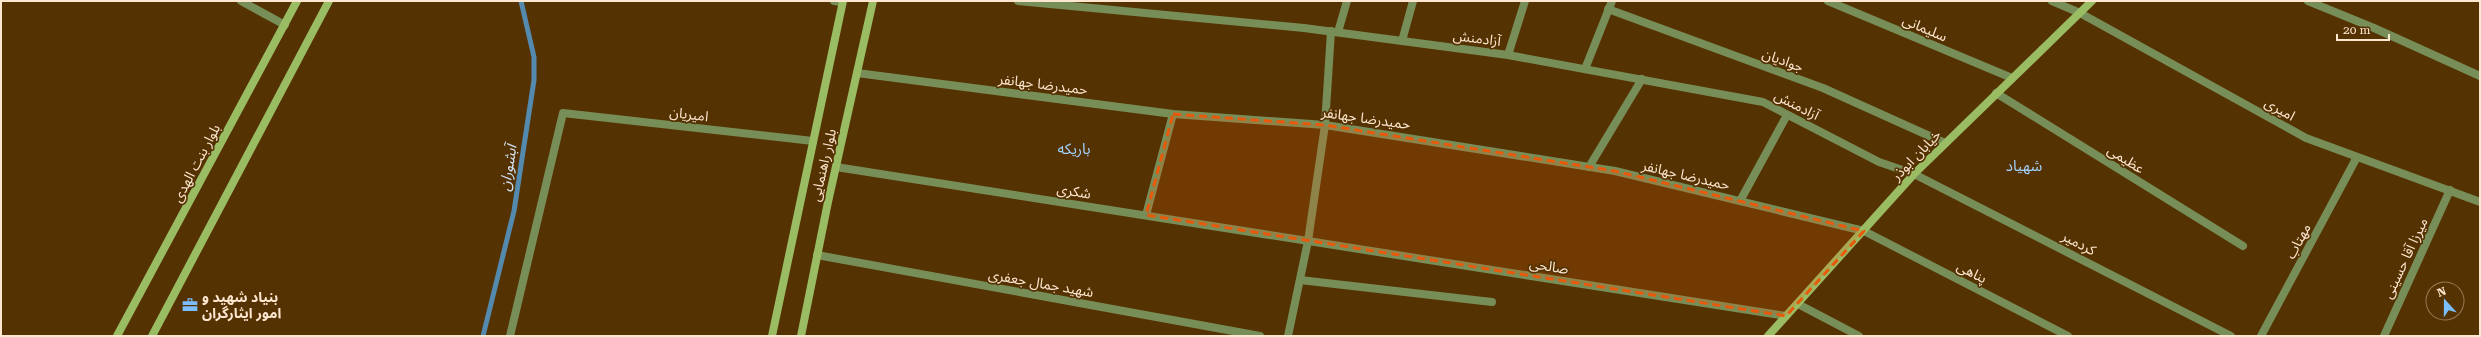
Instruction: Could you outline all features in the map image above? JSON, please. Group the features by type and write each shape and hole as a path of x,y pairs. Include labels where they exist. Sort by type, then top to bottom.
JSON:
{"main road":[{"name":"بلوار بنت الهدی","path":"117,336 297,1"},
{"path":"152,336 329,1"},
{"name":"بلوار راهنمایی","path":"772,336 813,142 840,1"},
{"name":"بلوار راهنمایی","path":"801,336 817,255 873,1"},
{"name":"خیابان ابوذر","path":"1768,336 1914,174 2092,1"}],"street":[{"name":"آزادمنش","path":"1018,1 1335,32 1508,55 1763,102 1879,162 1914,174"},
{"path":"1288,336 1308,241 1325,125 1335,32 1347,1"},
{"path":"1402,41 1413,1"},
{"path":"1508,55 1525,1"},
{"name":"سلیمانی","path":"1828,1 2012,78"},
{"name":"امیری","path":"2052,1 2080,12 2306,138 2480,202"},
{"path":"2308,1 2374,28 2480,76"},
{"path":"244,2 285,25"},
{"path":"1584,69 1610,5"},
{"name":"جوادیان","path":"1610,5 1823,88 1945,143"},
{"name":"حمیدرضا جهانفر","path":"857,73 1173,114 1325,125 1589,167 1864,231"},
{"path":"1589,167 1642,80"},
{"name":"عظیمی","path":"1996,93 2243,246"},
{"name":"امیریان","path":"510,336 563,113 813,142"},
{"path":"1146,215 1173,114"},
{"path":"1740,201 1787,115"},
{"name":"مهتاب","path":"2261,336 2357,157"},
{"name":"شکری","path":"836,167 1308,241"},
{"name":"کردمیر","path":"1914,174 2231,336"},
{"name":"میرزا آقا حسینی","path":"2384,336 2450,190"},
{"name":"پناهی","path":"1864,231 2068,336"},
{"name":"صالحی","path":"1308,241 1786,316"},
{"name":"شهید جمال جعفری","path":"817,255 1260,336"},
{"path":"1300,280 1492,302"},
{"path":"1798,304 1859,336"}],"highlighted area":[{"path":"1173,114 1325,125 1615,171 1864,231 1786,316 1146,215"}],"waterway":[{"name":"آبشوران","path":"483,336 514,211 534,80 534,57 521,1"}],"place":[{"name":"بنیاد شهید و امور ایثارگران","path":"190,305"}],"district":[{"name":"باریکه","path":"1074,149"},
{"name":"شهیاد","path":"2024,166"}]}
